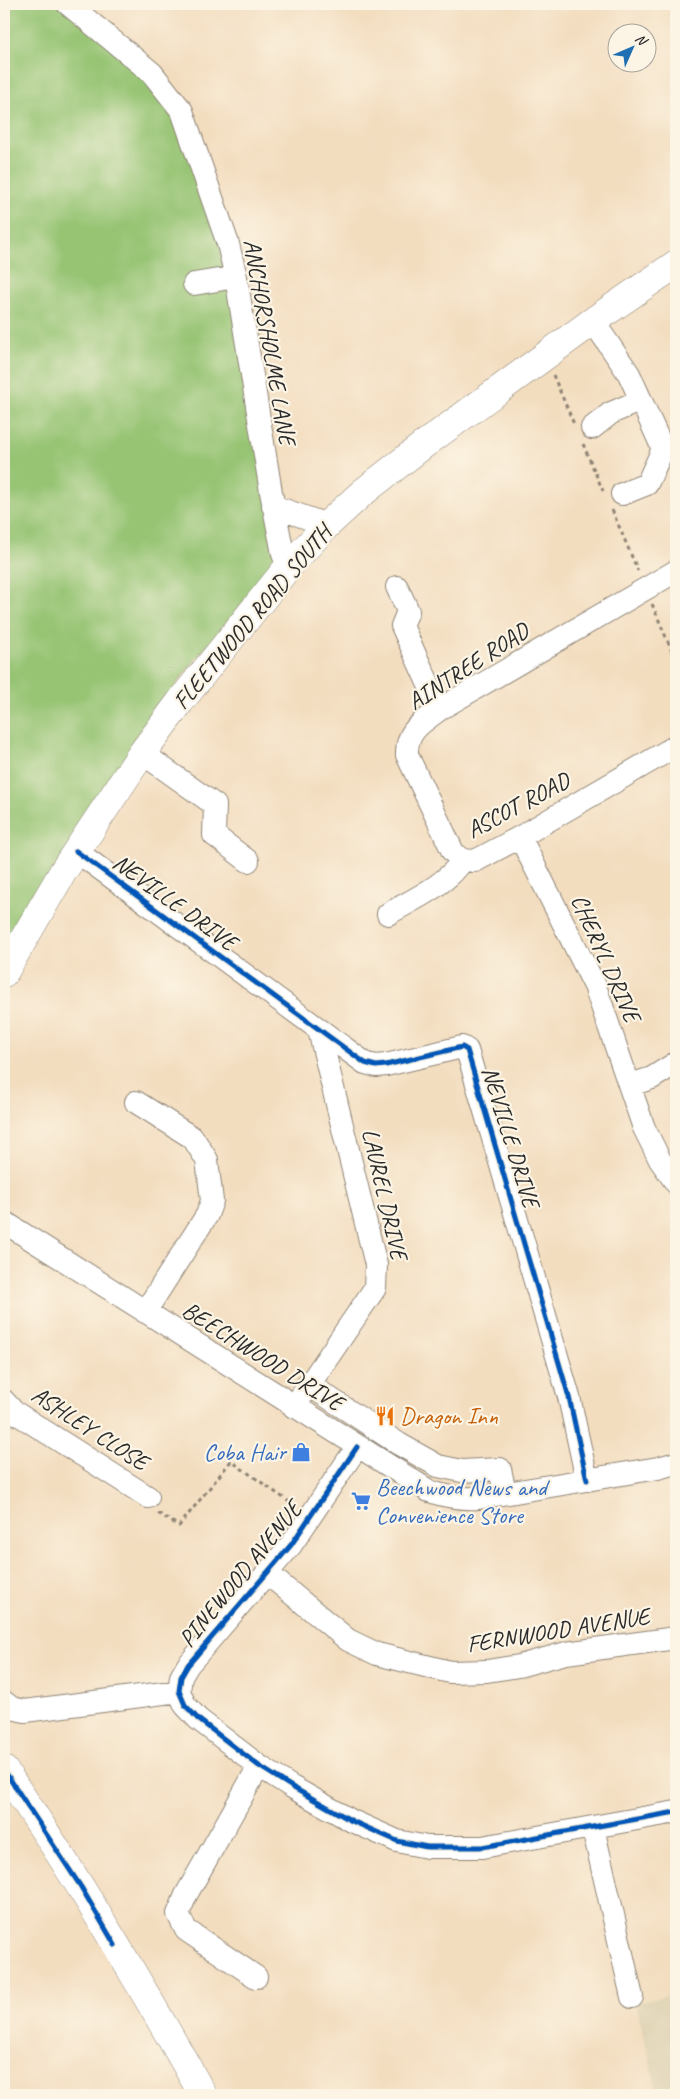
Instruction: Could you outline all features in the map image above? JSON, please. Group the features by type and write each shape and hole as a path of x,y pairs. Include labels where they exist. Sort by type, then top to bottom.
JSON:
{"main road":[{"name":"FLEETWOOD ROAD SOUTH","path":"4,973 76,851 142,753 180,702 288,567 362,493 422,446 593,320 676,264"},
{"path":"4,1770 81,1887 203,2095"}],"street":[{"name":"ANCHORSHOLME LANE","path":"68,4 152,73 182,112 228,244 236,277 250,374 273,506 283,554 288,567"},
{"path":"194,284 236,277"},
{"path":"593,320 628,374 639,401 670,449 647,484 622,494"},
{"path":"592,428 611,413 639,401"},
{"path":"273,506 328,525"},
{"name":"AINTREE ROAD","path":"463,860 453,852 407,755 406,742 415,729 440,709 676,571"},
{"path":"397,587 408,611 402,626 440,709"},
{"name":"ASCOT ROAD","path":"388,914 446,880 463,860 475,861 520,837 676,746"},
{"path":"142,753 215,805 214,835 248,861"},
{"name":"CHERYL DRIVE","path":"520,837 595,986 644,1128 660,1160 676,1183"},
{"name":"NEVILLE DRIVE","path":"76,851 365,1063 376,1066 386,1065 462,1047 467,1050 569,1397 587,1480"},
{"name":"LAUREL DRIVE","path":"294,1407 375,1288 377,1278 376,1265 319,1030"},
{"path":"630,1085 652,1078 676,1063"},
{"path":"136,1102 193,1138 207,1160 212,1201 207,1215 145,1312"},
{"name":"BEECHWOOD DRIVE","path":"4,1222 429,1491 446,1497 462,1499 587,1480 658,1468 676,1463"},
{"name":"BEECHWOOD DRIVE","path":"308,1384 399,1444 438,1466 462,1471 500,1469 505,1493"},
{"name":"ASHLEY CLOSE","path":"7,1412 148,1497"},
{"name":"PINEWOOD AVENUE","path":"179,1691 181,1677 188,1665 291,1545 357,1447"},
{"name":"FERNWOOD AVENUE","path":"268,1574 348,1640 377,1654 450,1672 487,1671 519,1666 566,1653 676,1638"},
{"path":"4,1702 12,1708 25,1711 179,1691 185,1705 198,1719 259,1766 352,1821 397,1841 427,1847 482,1847 676,1812"},
{"path":"256,1977 186,1930 178,1914 186,1895 259,1766"},
{"path":"593,1828 632,1997"}],"path":[{"path":"148,1497 158,1513 179,1526 231,1461 310,1517"}],"shaded area":[{"path":"676,1994 676,2095 658,2095 636,2003"}],"green space":[{"path":"4,4 68,4 182,111 228,244 283,554 187,670 147,724 4,947"}],"cycle path":[{"path":"76,851 365,1063 376,1066 386,1065 462,1047 467,1050 569,1397 587,1480"},
{"path":"357,1447 291,1545 188,1665 181,1677 179,1691 185,1705 198,1719 259,1766 352,1821 397,1841 427,1847 482,1847 676,1812"},
{"path":"4,1770 81,1887 115,1945"}],"place":[{"name":"Dragon Inn","path":"385,1416"},
{"name":"Coba Hair","path":"301,1452"},
{"name":"Beechwood News and Convenience Store","path":"361,1501"}]}
